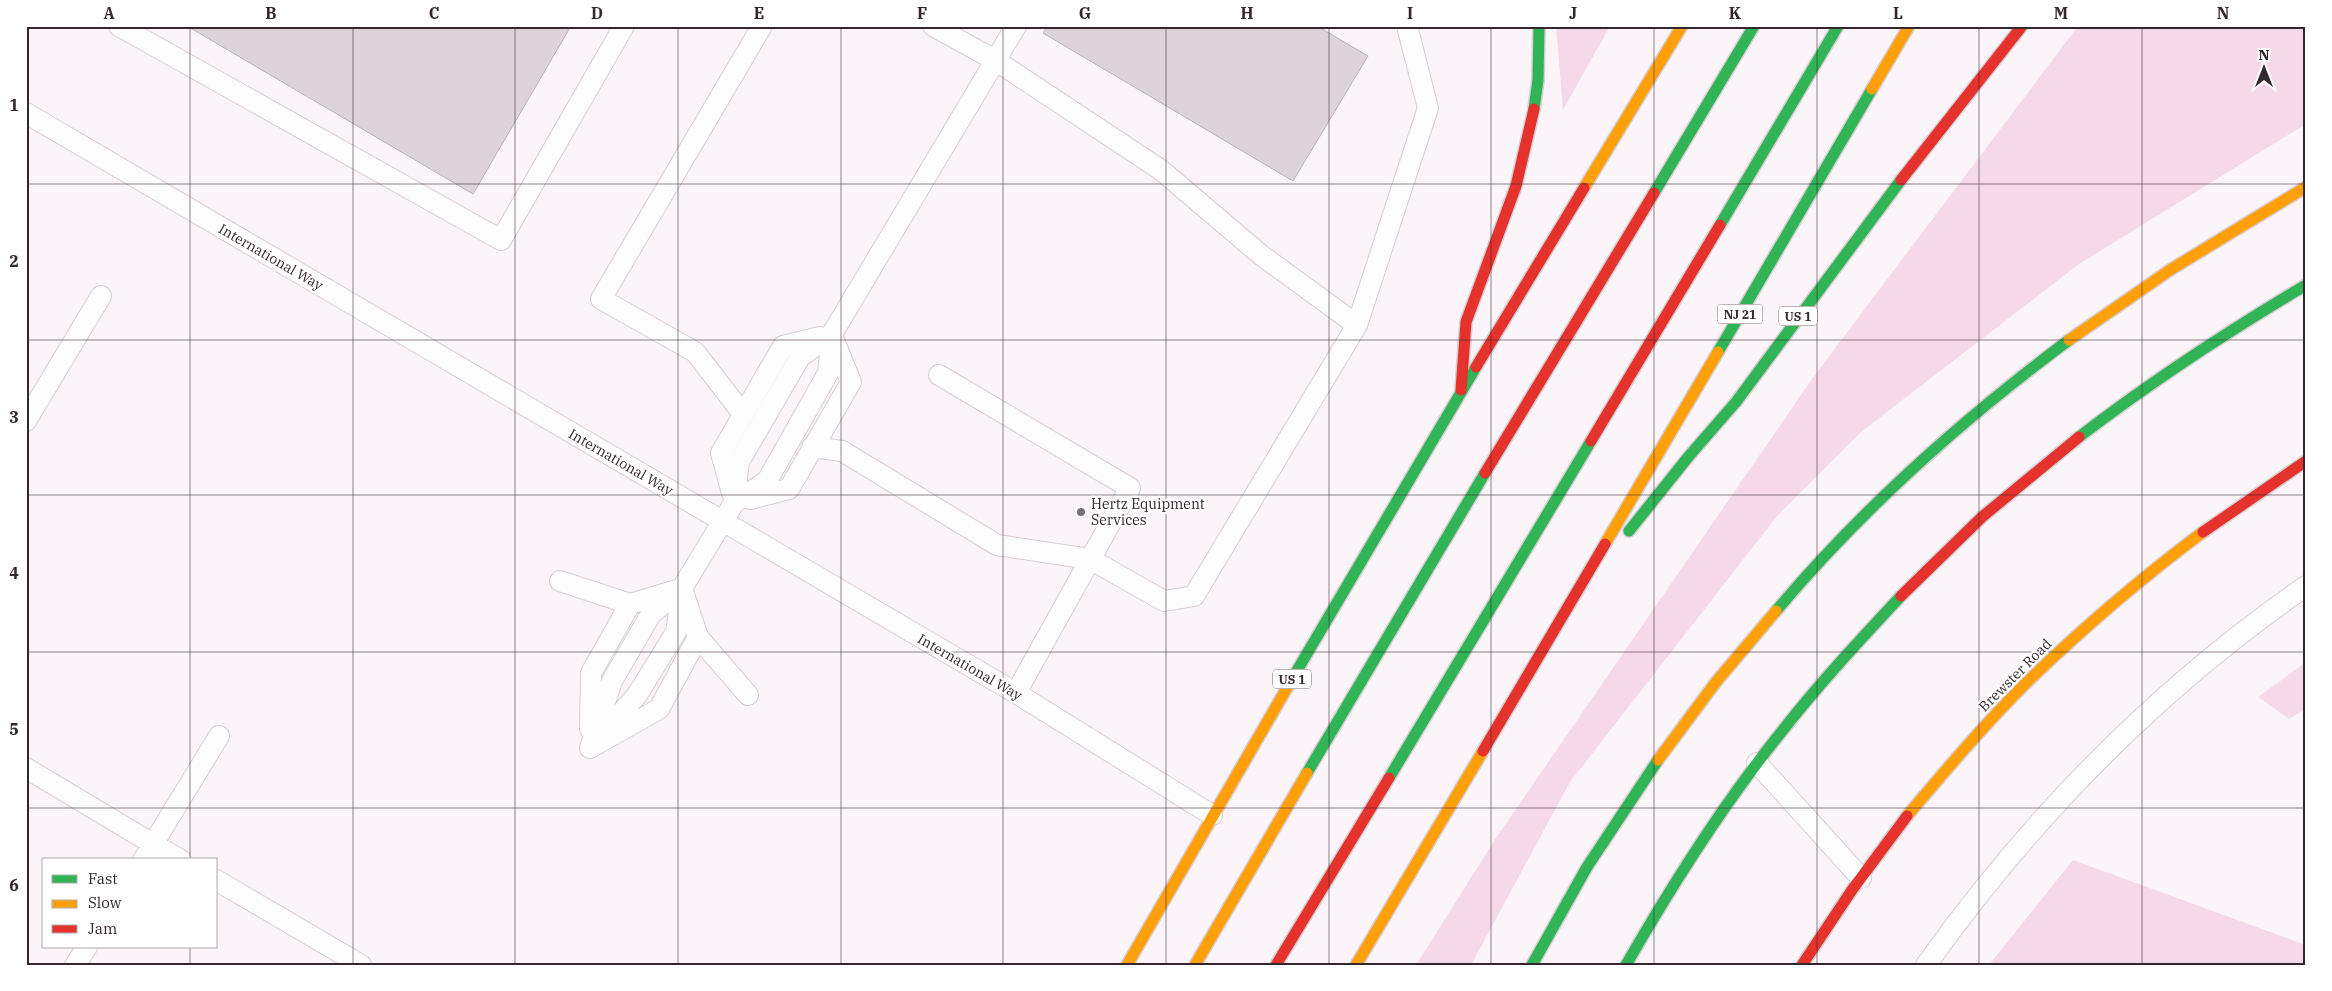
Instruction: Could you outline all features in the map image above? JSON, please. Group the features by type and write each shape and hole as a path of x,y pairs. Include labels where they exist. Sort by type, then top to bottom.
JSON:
{"main road":[{"path":"1460,394 1464,333 1475,297 1512,198 1530,130 1539,70 1539,26"},
{"name":"US 1","path":"1126,965 1212,814 1460,394 1682,26"},
{"path":"1195,965 1343,709 1754,26"},
{"path":"1276,965 1455,670 1838,26"},
{"path":"1789,108 1845,26"},
{"name":"NJ 21","path":"1571,602 1909,26"},
{"name":"US 1","path":"1356,965 1571,602 1689,456 1736,402 1904,175 2022,26"},
{"path":"1532,965 1582,877 1622,814 1668,748 1750,640 1850,532 1954,433 2064,344 2187,258 2306,187"},
{"path":"1626,965 1679,876 1718,816 1757,763 1850,649 1901,595 2008,494 2062,448 2178,363 2236,325 2306,285"},
{"name":"Brewster Road","path":"1802,965 1825,927 1924,796 1994,716 2064,647 2159,565 2240,504 2306,461"}],"lane":[{"path":"119,26 501,240 624,26"},
{"path":"743,414 695,352 601,299 762,26"},
{"path":"933,26 995,60 1161,170 1261,255 1357,325"},
{"path":"590,748 612,681 650,614 682,588 723,522 734,503 739,462 800,357 832,334 1016,26"},
{"path":"812,448 842,451 882,473 997,545 1090,559 1164,601 1194,596 1357,325 1428,108 1407,26"},
{"name":"International Way","path":"26,113 1016,693 1212,814"},
{"path":"26,421 101,296"},
{"path":"734,503 721,453 743,414 783,346 832,334"},
{"path":"734,503 789,488 851,382 832,334"},
{"path":"734,503 767,481 828,373 832,334"},
{"path":"939,375 1130,488 1016,693"},
{"path":"560,581 630,604 682,588"},
{"path":"1926,965 2004,862 2038,822 2103,754 2182,681 2306,586"},
{"path":"682,588 698,637 748,695"},
{"path":"590,748 637,695 676,632 682,588"},
{"path":"590,748 590,673 630,604"},
{"path":"590,748 659,708 698,637"},
{"path":"148,852 219,736"},
{"path":"1757,763 1861,878"},
{"path":"26,768 148,852 173,858"},
{"path":"218,881 361,965"},
{"path":"75,965 86,948"}],"shaded area":[{"path":"1556,26 1610,26 1563,110"},
{"path":"2078,26 2306,26 2306,124 2079,264 1861,432 1777,516 1570,782 1471,965 1416,965 1496,838 1812,379"},
{"path":"2306,662 2306,709 2289,719 2258,697"},
{"path":"2073,860 2306,945 2306,965 1989,965"}],"building":[{"path":"187,26 571,26 473,194"},
{"path":"1047,26 1317,26 1368,56 1293,181 1043,33"}],"traffic: fast":[{"path":"1534,109 1538,80 1539,26"},
{"path":"1654,193 1754,26"},
{"path":"1720,225 1838,26"},
{"path":"1718,352 1872,89"},
{"path":"1629,531 1689,456 1736,402 1901,180"},
{"path":"2079,437 2134,396 2190,358 2306,285"},
{"path":"1776,611 1843,537 1915,467 1990,401 2069,340"},
{"path":"1295,674 1476,367"},
{"path":"1389,778 1591,441"},
{"path":"1307,773 1485,473"},
{"path":"1626,965 1661,905 1737,790 1823,681 1901,596"},
{"path":"1532,965 1587,867 1658,760"}],"traffic: slow":[{"path":"1584,188 1682,26"},
{"path":"1872,89 1909,26"},
{"path":"2069,340 2170,270 2306,187"},
{"path":"1605,544 1718,352"},
{"path":"1907,816 1950,765 2026,683 2112,605 2203,532"},
{"path":"1658,760 1716,682 1776,611"},
{"path":"1127,965 1295,674"},
{"path":"1356,965 1483,751"},
{"path":"1195,965 1307,773"}],"traffic: jam":[{"path":"1901,180 2022,26"},
{"path":"1461,390 1466,322 1516,186 1534,109"},
{"path":"1476,367 1584,188"},
{"path":"1485,473 1654,193"},
{"path":"1591,441 1720,225"},
{"path":"1901,596 1982,517 2079,437"},
{"path":"2203,532 2306,461"},
{"path":"1483,751 1605,544"},
{"path":"1276,965 1389,778"},
{"path":"1802,965 1852,890 1907,816"}],"place":[{"name":"Hertz Equipment Services","path":"1081,512"}]}
